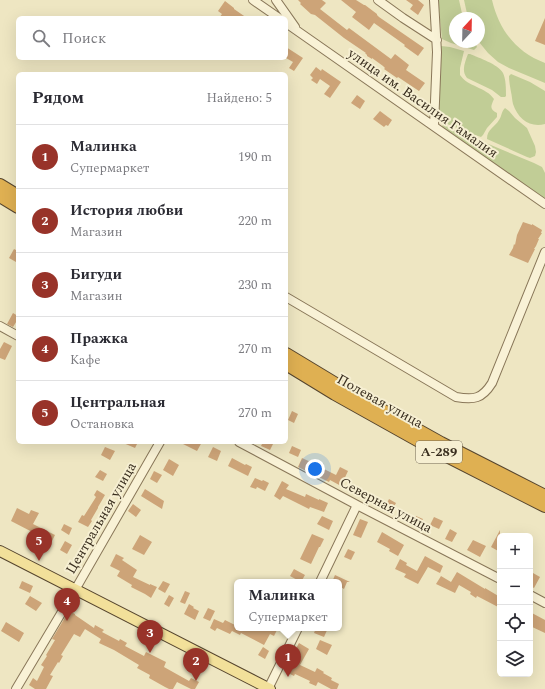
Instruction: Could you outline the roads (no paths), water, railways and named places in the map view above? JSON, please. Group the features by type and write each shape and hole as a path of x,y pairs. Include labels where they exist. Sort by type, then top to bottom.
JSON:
{"highway":[{"path":"0,185 16,195"},
{"path":"0,196 16,205"},
{"name":"Полевая улица","path":"288,355 339,386 434,439 545,496"},
{"name":"Полевая улица","path":"288,365 335,394 437,451 545,506"}],"main road":[{"path":"0,551 269,689"}],"street":[{"path":"253,0 276,16"},
{"path":"276,0 288,16"},
{"path":"378,0 437,40"},
{"path":"434,0 438,52 434,126"},
{"path":"288,17 299,32"},
{"name":"улица им. Василия Гамалия","path":"288,24 545,204"},
{"path":"288,298 456,397 468,399 479,397 487,391 492,383 545,252"},
{"path":"0,326 16,335"},
{"name":"Центральная улица","path":"16,689 159,444"},
{"name":"Северная улица","path":"243,444 497,577"},
{"path":"321,579 357,505"},
{"path":"533,597 545,603"},
{"path":"269,689 297,631"}],"place":[{"name":"Центральная","path":"39,561"},
{"name":"Пражка","path":"67,621"},
{"name":"Бигуди","path":"150,653"},
{"name":"Малинка","path":"288,677"},
{"name":"История любви","path":"196,681"}]}
